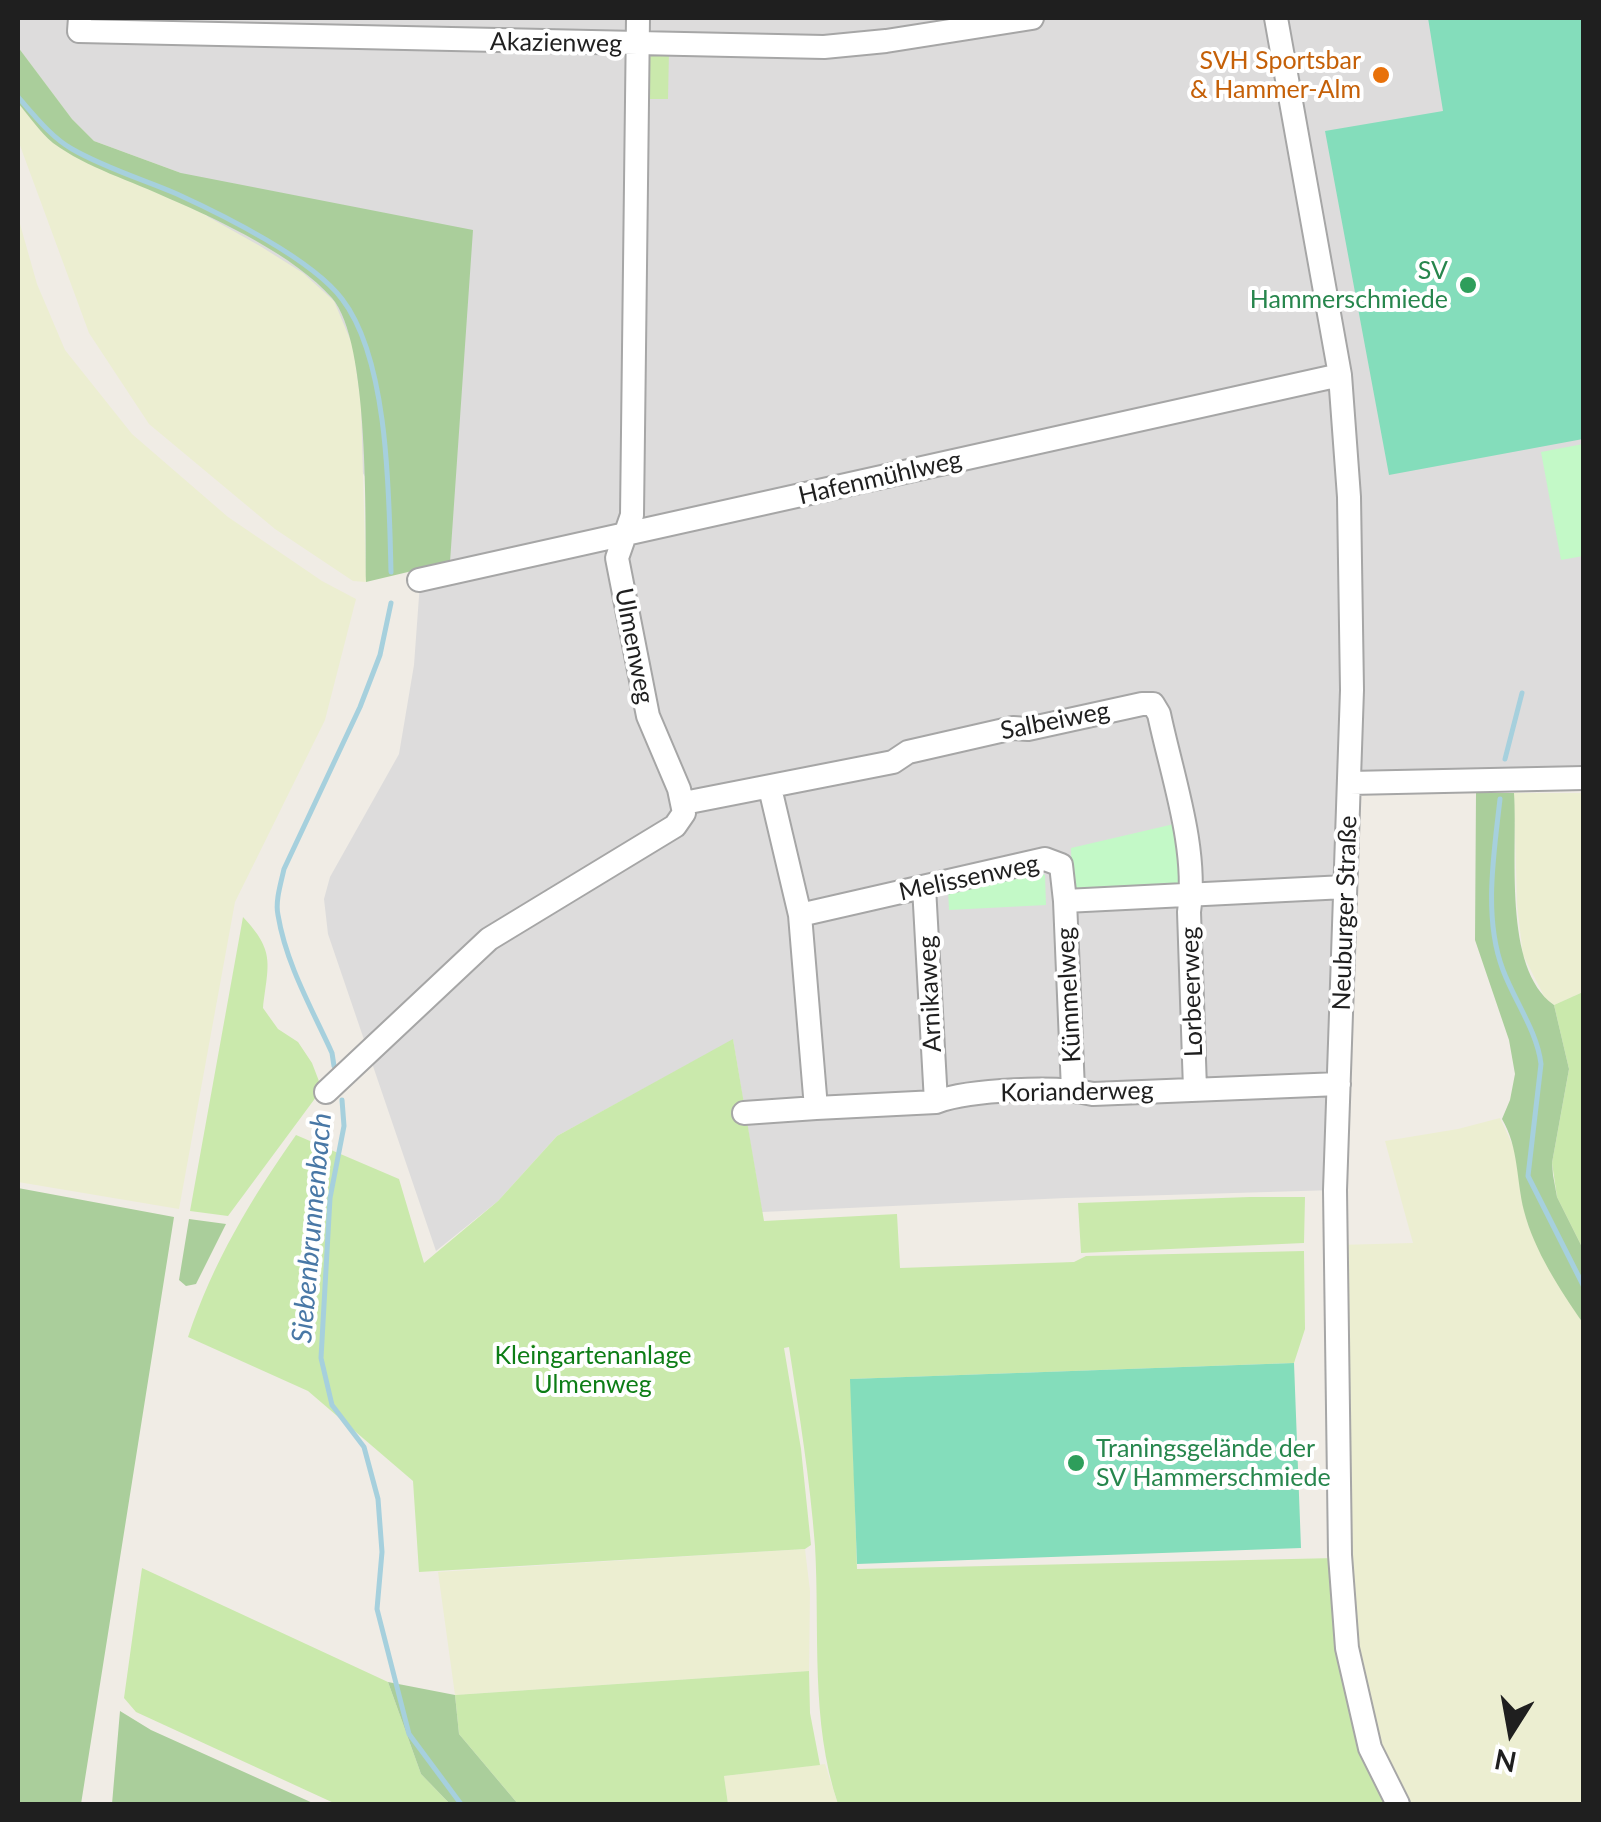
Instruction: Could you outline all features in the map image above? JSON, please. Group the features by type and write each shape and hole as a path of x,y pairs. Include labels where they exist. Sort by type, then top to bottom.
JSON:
{"street":[{"name":"Ulmenweg","path":"638,18 632,515 617,558 648,716 684,804"},
{"name":"Akazienweg","path":"79,24 638,45 824,47 1032,18"},
{"name":"Neuburger Straße","path":"1276,18 1340,375 1349,496 1350,784 1334,1190 1339,1521 1347,1648 1370,1748 1398,1804"},
{"name":"Hafenmühlweg","path":"419,580 1340,375"},
{"name":"Salbeiweg","path":"684,804 893,762 908,752 1014,728 1028,729 1152,704 1159,714 1184,831 1192,894"},
{"path":"1350,784 1584,778"},
{"path":"770,788 800,915 816,1108"},
{"path":"326,1092 489,939 675,826 684,813 684,804"},
{"name":"Melissenweg","path":"800,915 1044,859 1061,865 1065,901 1346,887"},
{"name":"Arnikaweg","path":"924,887 936,1102"},
{"name":"Lorbeerweg","path":"1192,894 1189,912 1195,1089"},
{"name":"Kümmelweg","path":"1065,901 1073,1090"},
{"name":"Korianderweg","path":"744,1113 936,1102 954,1095 1339,1084"}],"shaded area":[{"path":"18,18 1583,18 1583,778 1350,784 1335,1190 762,1212 733,1040 557,1136 498,1201 436,1251 328,934 324,899 330,877 399,754 414,665 421,569 181,173 94,141 72,119 18,47"}],"green space":[{"name":"SV Hammerschmiede","path":"1428,18 1583,18 1583,439 1389,475 1325,131 1443,111"},
{"path":"18,47 72,119 94,141 181,173 473,230 450,562 366,582 359,391 344,320 332,298 298,268 256,241 95,167 53,143 18,103"},
{"path":"669,51 668,99 645,99 649,58 656,52"},
{"path":"18,103 52,142 196,210 260,246 303,273 334,301 353,346 361,404 366,582 353,581 275,529 149,424 89,333 18,140"},
{"path":"18,217 37,284 65,350 132,434 228,517 322,581 356,599 325,720 235,902 179,1209 18,1182"},
{"path":"1583,444 1583,556 1561,560 1541,452"},
{"path":"1476,793 1514,793 1520,937 1526,964 1538,988 1554,1005 1569,1069 1552,1163 1557,1197 1583,1249 1583,1323 1534,1240 1524,1211 1511,1141 1502,1119 1515,1074 1509,1040 1475,940"},
{"path":"1514,793 1583,793 1583,992 1554,1005 1545,998 1523,955 1517,905"},
{"path":"1174,824 1183,885 1091,895 1072,887 1071,848"},
{"path":"1031,869 1045,875 1046,905 949,910 948,889"},
{"path":"243,917 261,940 267,959 263,1008 278,1029 298,1042 322,1089 228,1216 190,1211"},
{"path":"1583,992 1583,1249 1557,1197 1552,1163 1569,1069 1554,1005"},
{"name":"Kleingartenanlage Ulmenweg","path":"733,1039 764,1221 897,1214 900,1268 1074,1262 1086,1256 1304,1251 1305,1329 1294,1363 851,1379 857,1569 1335,1558 1387,1804 838,1804 823,1741 815,1546 789,1347 784,1348 801,1449 811,1545 805,1549 419,1572 413,1481 308,1391 188,1337 234,1232 296,1135 399,1179 424,1263 498,1201 557,1136"},
{"path":"1500,1118 1515,1150 1528,1225 1552,1274 1583,1323 1583,1804 1398,1804 1347,1648 1338,1245 1413,1243 1385,1141"},
{"path":"18,1188 174,1217 81,1804 18,1804"},
{"path":"1305,1197 1304,1243 1081,1253 1078,1203"},
{"path":"189,1219 226,1224 196,1284 186,1286 179,1280"},
{"name":"Traningsgelände der SV Hammerschmiede","path":"1294,1363 1301,1548 857,1564 850,1379"},
{"path":"805,1549 810,1591 809,1671 455,1695 438,1572"},
{"path":"142,1568 388,1682 421,1774 450,1804 336,1804 136,1712 124,1698"},
{"path":"809,1671 810,1713 820,1765 724,1776 728,1804 518,1804 459,1734 455,1695"},
{"path":"388,1682 455,1695 459,1734 518,1804 450,1804 421,1774"},
{"path":"120,1711 151,1730 315,1804 112,1804"},
{"path":"825,1764 838,1804 728,1804 724,1776"}],"waterway":[{"name":"Siebenbrunnenbach","path":"18,97 50,132 72,149 242,226 310,269 342,299 358,325 378,392 387,469 391,572"},
{"name":"Siebenbrunnenbach","path":"334,1066 332,1053 287,951 278,898 284,869 360,707 380,655 391,603"},
{"path":"1505,759 1522,693"},
{"path":"1500,799 1492,885 1493,929 1503,970 1530,1028 1541,1064 1528,1176 1584,1287"},
{"name":"Siebenbrunnenbach","path":"342,1100 344,1126 330,1198 321,1358 332,1405 364,1447 378,1499 382,1552 377,1609 409,1734 461,1804"}],"place":[{"name":"SVH Sportsbar & Hammer-Alm","path":"1381,75"},
{"name":"SV Hammerschmiede","path":"1468,285"},
{"name":"Traningsgelände der SV Hammerschmiede","path":"1076,1463"}]}
